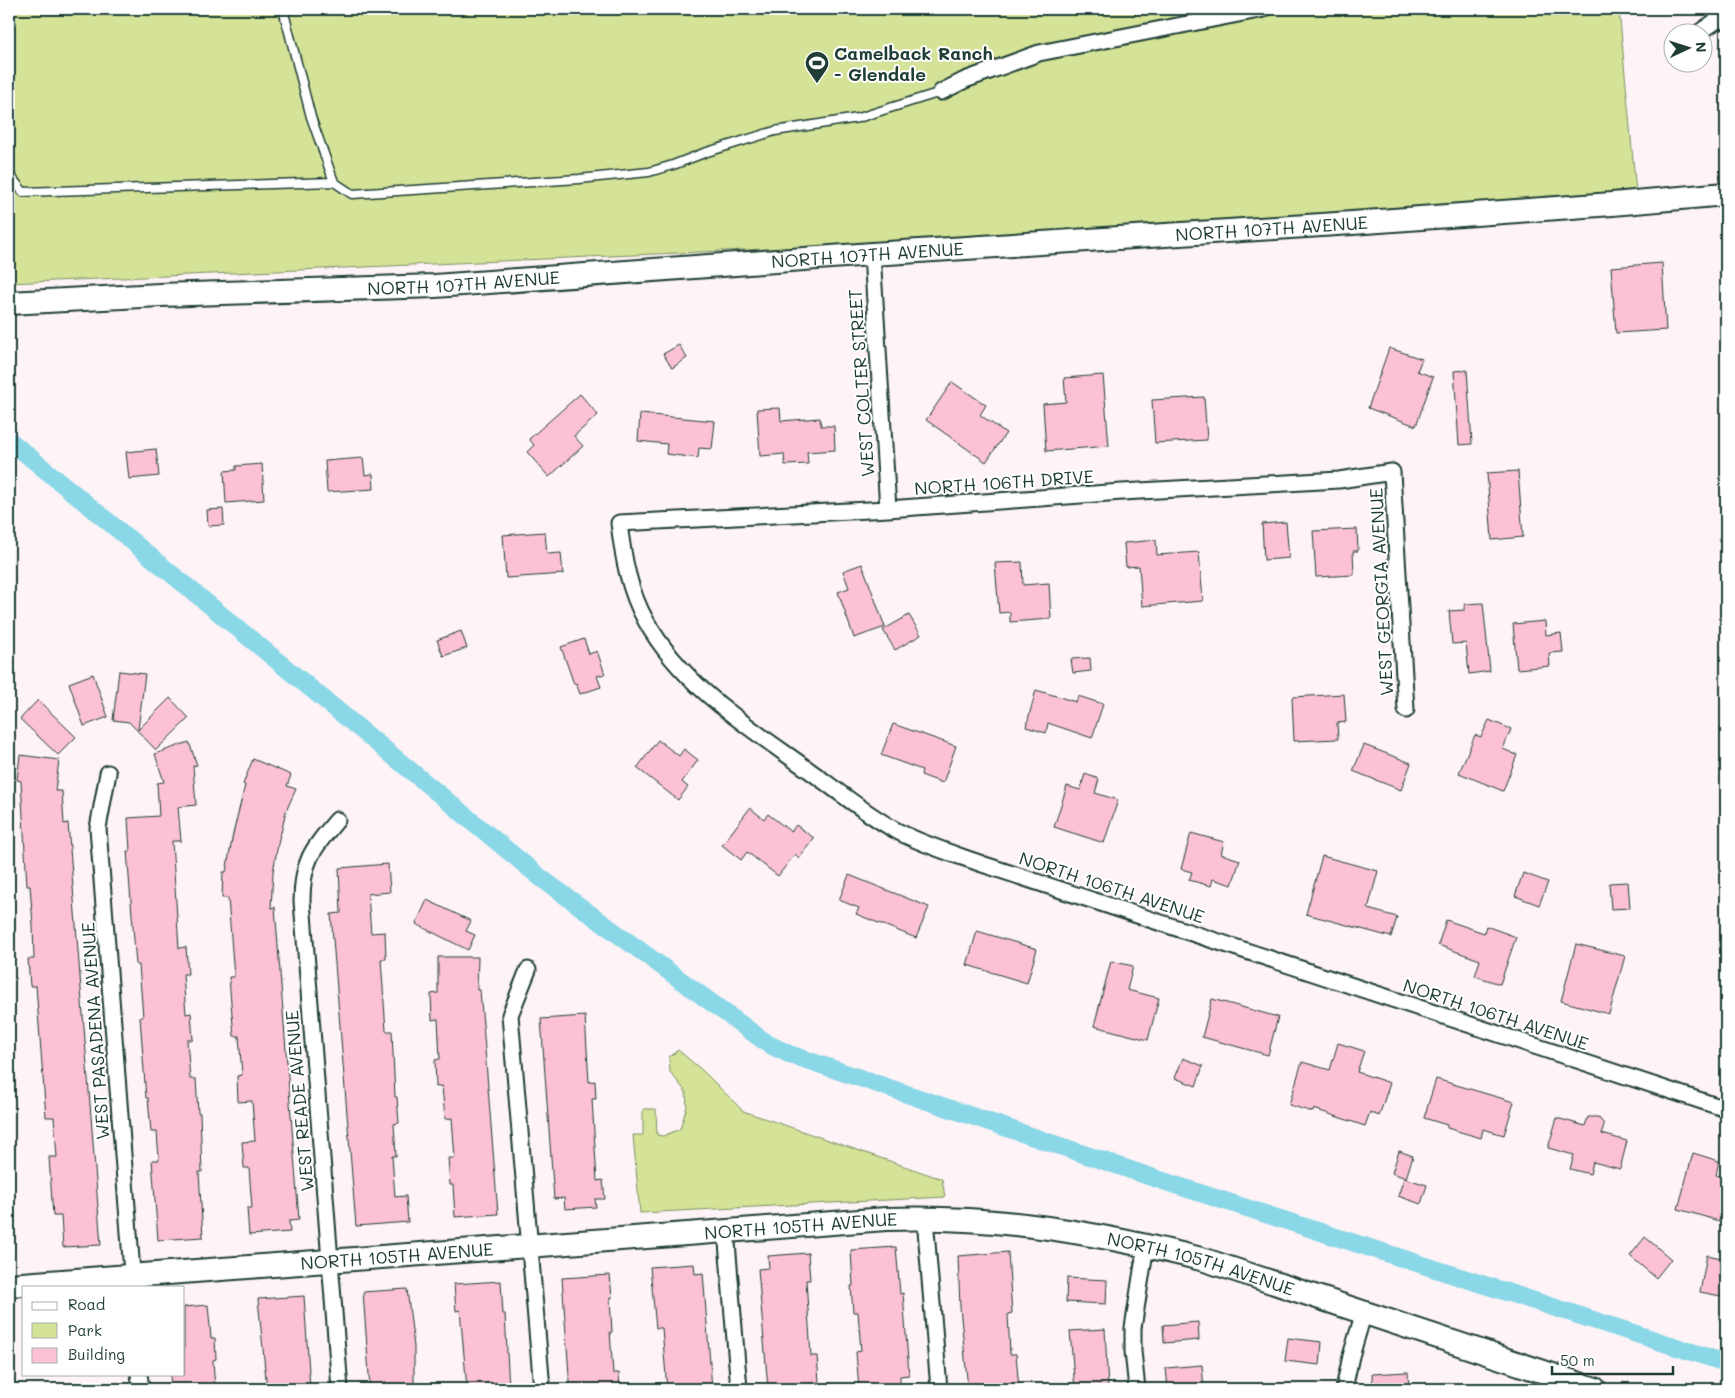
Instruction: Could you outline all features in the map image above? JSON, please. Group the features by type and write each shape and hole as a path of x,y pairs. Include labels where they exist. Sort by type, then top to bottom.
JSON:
{"street":[{"path":"941,92 965,80 1040,53 1264,9"},
{"path":"1712,24 1716,21 1726,20"},
{"name":"NORTH 107TH AVENUE","path":"9,303 160,295 434,286 872,254 1362,222 1726,194"},
{"name":"WEST COLTER STREET","path":"872,254 888,509"},
{"name":"NORTH 106TH DRIVE","path":"619,523 888,509 1113,493 1339,480 1392,472"},
{"name":"WEST GEORGIA AVENUE","path":"1392,472 1406,710"},
{"name":"NORTH 106TH AVENUE","path":"619,523 623,555 631,587 645,620 662,646 688,677 751,729 871,815 898,831 982,864 1726,1109"},
{"name":"WEST PASADENA AVENUE","path":"108,772 98,828 132,1281"},
{"name":"WEST READE AVENUE","path":"337,820 313,849 305,866 302,883 302,901 340,1389"},
{"path":"528,970 510,1015 542,1389"},
{"path":"925,1218 939,1389"},
{"name":"NORTH 105TH AVENUE","path":"9,1285 132,1281 330,1262 726,1230 925,1218 983,1220 1092,1234 1205,1260 1364,1312 1570,1385 1595,1389"},
{"path":"726,1230 739,1389"},
{"path":"1137,1389 1133,1351 1133,1328 1146,1245"},
{"path":"1344,1389 1351,1356 1364,1312"},
{"path":"139,1376 141,1389"}],"lane":[{"path":"282,9 311,117 334,182"},
{"path":"9,174 23,192 334,182 352,194 579,179 649,172 775,131 858,118 941,92"}],"green space":[{"name":"Camelback Ranch - Glendale","path":"9,9 1619,9 1636,192 879,244 9,283"},
{"path":"678,1050 703,1071 743,1111 942,1179 945,1197 640,1213 633,1135 643,1135 643,1109 656,1109 657,1135 663,1136 680,1129 687,1106 686,1092 670,1072 669,1057"}],"building":[{"path":"1662,263 1666,330 1616,333 1611,267"},
{"path":"679,345 687,358 672,368 663,354"},
{"path":"1389,348 1422,359 1417,371 1433,377 1416,426 1368,408"},
{"path":"1467,370 1472,444 1459,445 1454,371"},
{"path":"1103,375 1109,446 1046,451 1043,404 1066,402 1064,378"},
{"path":"952,382 986,405 980,415 1006,433 986,462 926,420"},
{"path":"580,394 598,415 574,436 583,446 549,477 527,452 534,445 529,439"},
{"path":"1204,397 1207,440 1155,443 1152,400"},
{"path":"780,408 781,421 820,418 821,426 834,426 835,450 807,452 808,464 785,465 784,454 760,456 757,409"},
{"path":"640,414 715,421 712,449 699,448 698,458 666,454 667,444 638,441"},
{"path":"156,449 159,476 129,479 126,452"},
{"path":"363,458 365,475 373,474 374,489 327,492 325,461"},
{"path":"262,464 264,500 226,503 224,471 236,470 236,466"},
{"path":"1518,471 1523,537 1492,540 1487,473"},
{"path":"223,509 224,525 208,526 207,510"},
{"path":"1286,522 1289,558 1264,560 1262,524"},
{"path":"1357,529 1358,551 1353,551 1354,575 1316,577 1313,531"},
{"path":"545,532 547,554 561,553 563,574 506,578 503,535"},
{"path":"1156,540 1157,555 1199,552 1203,601 1142,606 1139,566 1126,567 1124,543"},
{"path":"1022,562 1023,585 1049,583 1051,619 1010,622 1010,612 999,613 995,563"},
{"path":"862,564 885,627 854,638 838,592 849,588 843,571"},
{"path":"1483,603 1490,671 1469,674 1466,643 1452,644 1449,611 1465,610 1465,604"},
{"path":"909,615 921,635 895,650 883,630"},
{"path":"1545,621 1546,635 1561,633 1563,652 1549,653 1550,666 1517,669 1513,624"},
{"path":"461,631 467,648 443,656 437,640"},
{"path":"584,639 589,654 597,651 605,674 597,676 601,687 580,694 576,683 574,684 561,647"},
{"path":"1090,658 1091,671 1073,673 1071,659"},
{"path":"119,671 145,674 138,730 170,698 189,718 156,750 129,722 113,720"},
{"path":"93,674 108,717 84,726 69,683"},
{"path":"1036,690 1076,702 1078,696 1103,704 1092,738 1048,723 1046,733 1026,727"},
{"path":"1344,694 1346,722 1337,723 1338,739 1294,741 1292,697"},
{"path":"38,700 76,737 58,755 20,719"},
{"path":"1489,720 1511,729 1503,749 1517,755 1503,791 1459,773 1475,735 1481,737"},
{"path":"893,724 956,746 943,783 921,775 922,770 881,755"},
{"path":"658,740 679,756 684,749 698,760 682,782 688,787 678,800 637,768"},
{"path":"189,742 197,765 193,766 196,805 178,807 181,841 172,841 179,948 186,947 188,974 183,974 186,1014 191,1013 193,1040 187,1040 190,1079 196,1079 198,1113 200,1113 202,1172 199,1172 203,1237 158,1240 152,1160 159,1160 157,1132 151,1132 148,1098 146,1098 140,1017 143,1017 139,965 136,965 127,851 130,851 128,818 159,816 157,783 164,782 155,754"},
{"path":"1364,745 1411,763 1401,790 1353,771"},
{"path":"20,755 59,760 55,791 62,791 64,824 68,823 101,1245 63,1247 61,1216 53,1216 49,1157 57,1157 54,1117 46,1117 36,986 30,986 28,959 34,959 33,925 30,886 27,886 21,781 17,780"},
{"path":"253,759 291,775 287,786 296,789 286,811 280,833 273,872 271,908 275,907 299,1220 289,1221 290,1232 249,1235 247,1208 252,1208 249,1168 244,1168 242,1142 255,1141 252,1101 238,1102 237,1076 242,1075 239,1036 234,1036 231,1003 229,977 234,977 228,898 222,898 223,872 226,872 245,785 243,784"},
{"path":"1085,774 1099,779 1095,793 1118,800 1104,843 1054,827 1067,786 1080,790"},
{"path":"750,808 764,819 768,814 791,832 796,825 814,838 799,858 795,854 778,876 747,852 741,860 722,845"},
{"path":"1191,833 1224,842 1221,854 1240,860 1232,885 1213,879 1211,886 1189,880 1192,872 1181,869"},
{"path":"1322,856 1378,871 1368,909 1397,917 1391,937 1306,914"},
{"path":"388,864 390,892 368,894 371,933 385,932 386,959 381,959 386,1031 392,1031 395,1097 397,1097 399,1123 394,1124 396,1156 392,1156 395,1197 406,1196 408,1222 356,1226 331,914 341,913 339,868"},
{"path":"1523,873 1548,882 1539,905 1515,896"},
{"path":"849,875 929,907 916,938 856,914 859,908 839,900"},
{"path":"1628,882 1630,908 1611,909 1609,883"},
{"path":"427,900 471,921 466,931 475,935 468,950 416,924"},
{"path":"1446,920 1484,933 1486,926 1516,937 1500,984 1475,976 1480,960 1438,945"},
{"path":"977,931 1037,949 1027,983 967,965"},
{"path":"1576,944 1625,956 1609,1014 1561,1001"},
{"path":"438,957 478,957 477,990 480,990 498,1214 455,1217 453,1185 450,1185 448,1158 455,1158 452,1118 445,1119 442,1086 436,1087 435,1060 440,1059 438,1019 432,1020 431,994 438,993"},
{"path":"1111,961 1133,966 1127,990 1159,998 1148,1040 1094,1026"},
{"path":"1212,999 1278,1017 1268,1055 1202,1037"},
{"path":"585,1016 589,1082 595,1081 596,1099 592,1099 597,1181 603,1180 605,1199 595,1199 596,1207 565,1209 564,1198 554,1199 541,1019"},
{"path":"1338,1043 1364,1051 1357,1072 1390,1083 1379,1116 1370,1112 1365,1126 1314,1109 1313,1112 1289,1105 1302,1062 1330,1070"},
{"path":"1183,1058 1203,1066 1196,1086 1175,1078"},
{"path":"1436,1079 1514,1102 1504,1135 1483,1129 1481,1138 1447,1128 1447,1125 1424,1118"},
{"path":"1588,1117 1598,1117 1604,1124 1602,1134 1627,1141 1620,1169 1593,1162 1590,1174 1570,1169 1574,1155 1548,1148 1557,1118 1585,1126"},
{"path":"1399,1151 1413,1156 1406,1178 1392,1173"},
{"path":"1693,1153 1719,1161 1716,1175 1726,1178 1726,1223 1678,1209"},
{"path":"1404,1178 1427,1185 1421,1204 1398,1196"},
{"path":"1645,1237 1671,1259 1656,1278 1630,1256"},
{"path":"896,1247 900,1294 903,1293 909,1375 900,1376 900,1389 859,1389 856,1352 861,1351 858,1312 853,1312 851,1250"},
{"path":"1008,1252 1012,1313 1008,1314 1010,1354 1016,1354 1019,1389 968,1389 960,1307 958,1256"},
{"path":"808,1253 810,1280 806,1280 811,1356 817,1356 819,1382 813,1383 814,1389 768,1389 758,1269 769,1268 768,1256"},
{"path":"1707,1255 1726,1259 1726,1297 1700,1292"},
{"path":"694,1264 695,1274 703,1273 712,1389 667,1389 662,1328 656,1328 650,1267"},
{"path":"610,1275 612,1332 610,1332 613,1373 619,1373 620,1389 570,1389 562,1278"},
{"path":"1067,1278 1107,1280 1106,1304 1066,1302"},
{"path":"501,1281 503,1314 505,1314 509,1389 467,1389 460,1310 456,1311 454,1284"},
{"path":"407,1289 414,1347 414,1389 370,1389 363,1292"},
{"path":"304,1296 310,1388 267,1389 258,1299"},
{"path":"208,1305 211,1338 215,1338 216,1359 213,1360 215,1389 171,1389 170,1376 185,1376 185,1307"},
{"path":"1198,1322 1199,1340 1164,1343 1163,1325"},
{"path":"1105,1329 1108,1389 1075,1389 1070,1331"},
{"path":"1288,1338 1322,1342 1320,1365 1285,1361"},
{"path":"1202,1365 1204,1389 1168,1389 1166,1368"},
{"path":"1408,1372 1409,1389 1373,1389 1372,1374"}],"waterway":[{"path":"9,440 541,878 768,1044 789,1054 1160,1180 1726,1363"}],"place":[{"name":"Camelback Ranch - Glendale","path":"817,84"}]}
